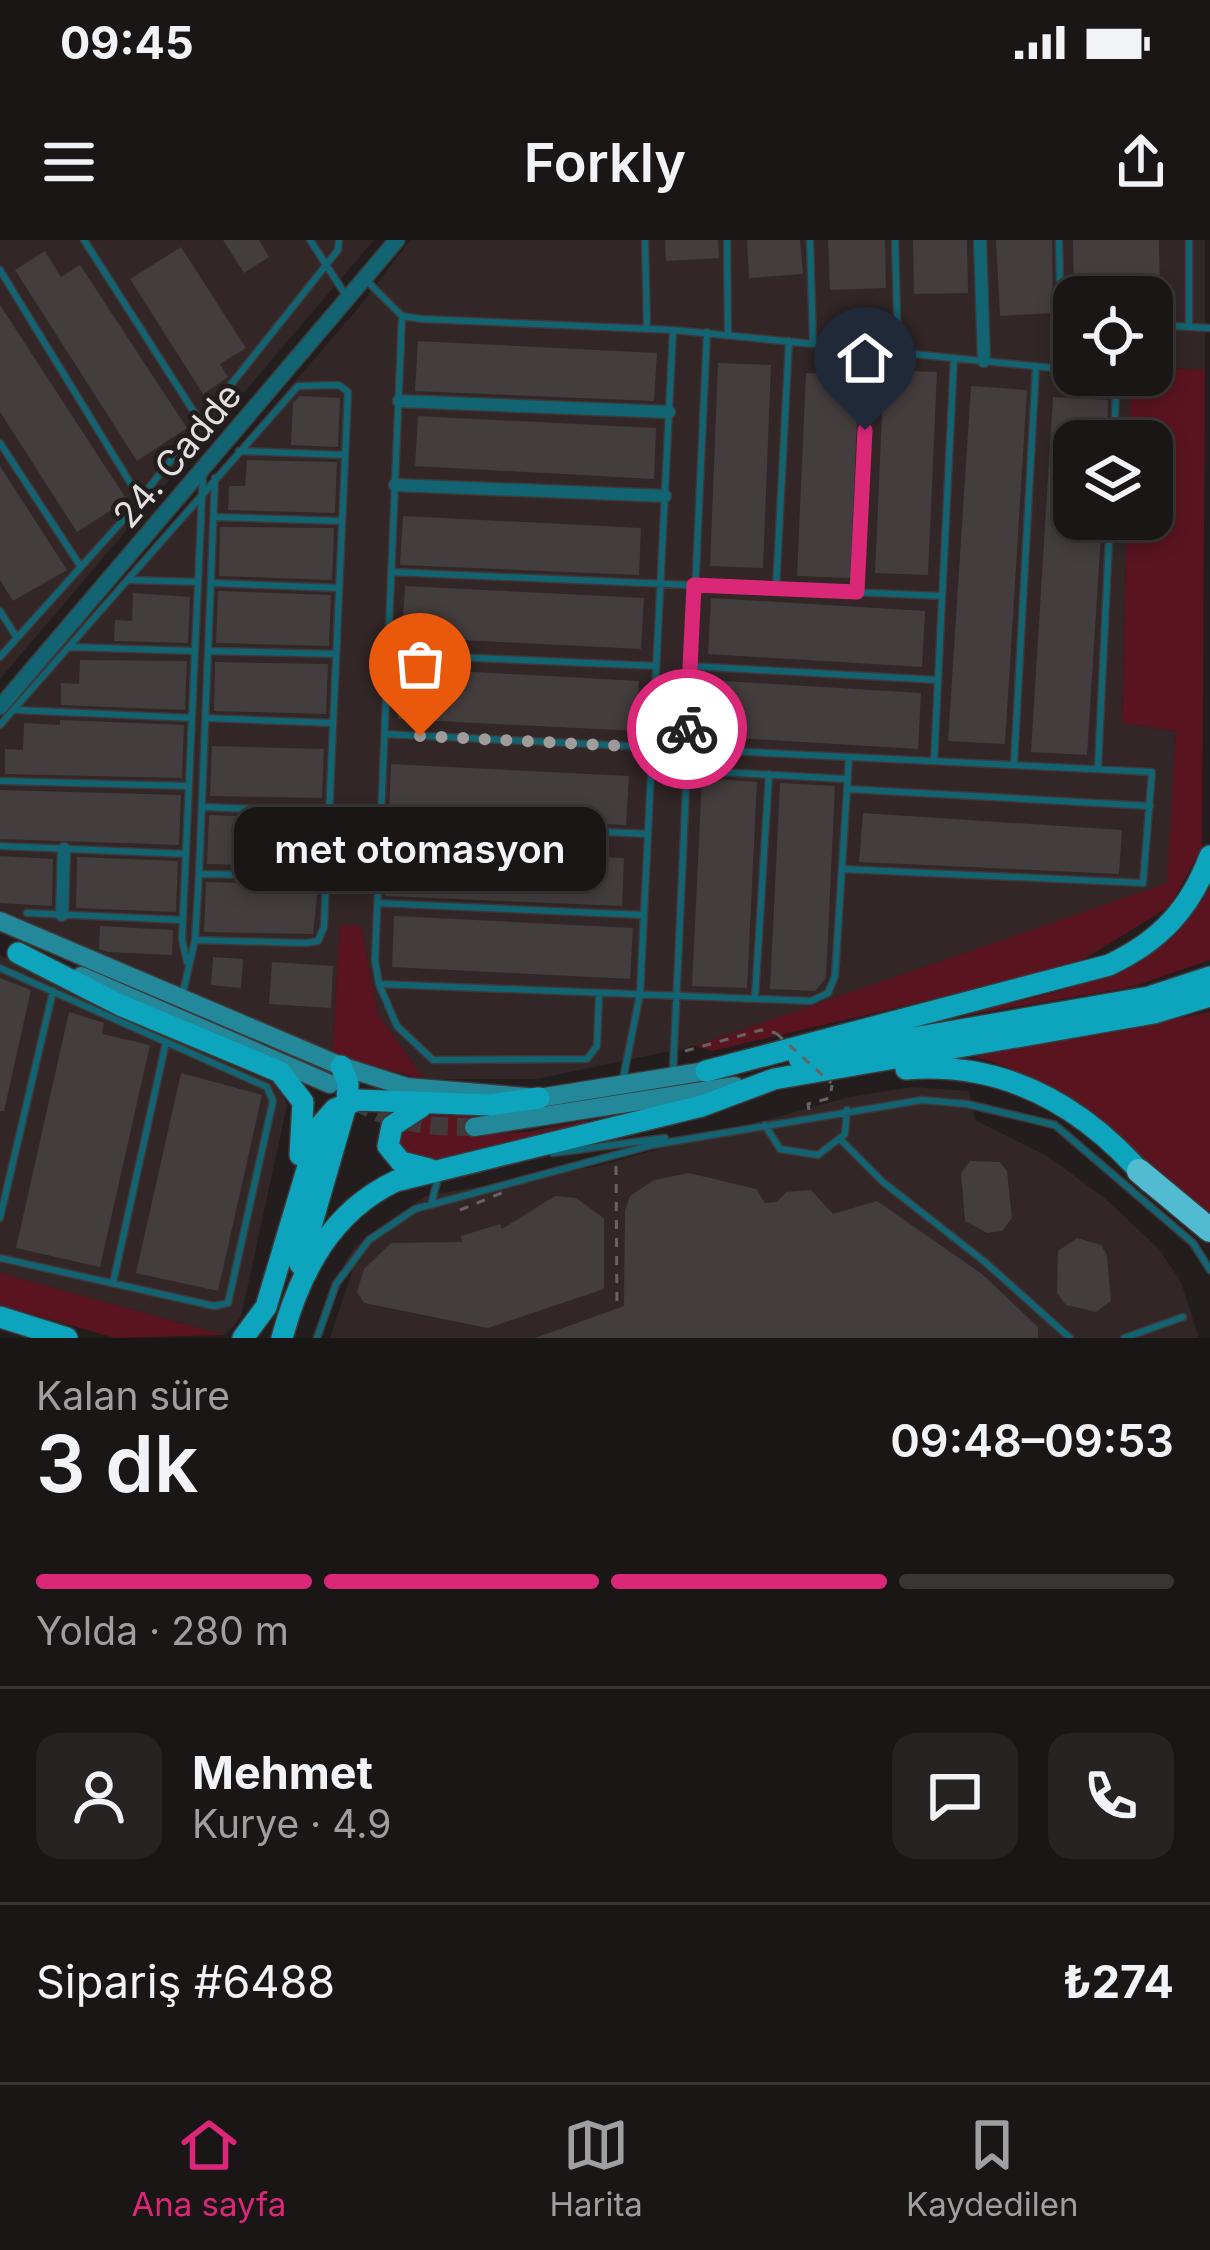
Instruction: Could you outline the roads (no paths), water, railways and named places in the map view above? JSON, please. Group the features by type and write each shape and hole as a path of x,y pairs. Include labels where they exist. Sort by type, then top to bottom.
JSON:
{"highway":[{"path":"1139,1171 1210,1230"}],"main road":[{"path":"706,1071 1109,965 1167,928 1192,895 1210,856"},
{"path":"0,921 182,1000 348,1082 347,1102 283,1333"},
{"path":"6,955 336,1075 407,1087 539,1098"},
{"path":"6,955 269,1065 290,1079 304,1110 303,1186"},
{"path":"243,1338 266,1307 320,1126 347,1102 427,1105 539,1098 1127,1001 1210,977"},
{"path":"474,1127 1154,1013 1210,996"},
{"path":"283,1333 321,1245 350,1210 396,1181 520,1151 702,1117 774,1079 814,1081 930,1067 989,1071 1051,1099 1139,1171 1210,1244"},
{"path":"427,1105 400,1117 388,1146 401,1162 440,1170"},
{"path":"0,1317 67,1338"},
{"path":"0,1328 25,1338"}],"street":[{"name":"24. Cadde","path":"6,708 209,473 397,240"},
{"path":"980,240 984,361"},
{"path":"399,401 669,412"},
{"path":"395,485 664,496"},
{"path":"62,915 64,849"}],"lane":[{"path":"84,240 201,423"},
{"path":"310,240 347,297"},
{"path":"0,657 140,499 326,265 339,240"},
{"path":"645,240 647,328"},
{"path":"727,240 728,334"},
{"path":"810,240 812,343"},
{"path":"895,240 898,352"},
{"path":"1059,240 1060,276"},
{"path":"1189,240 1189,327"},
{"path":"0,270 140,499"},
{"path":"364,278 402,316 673,329 1053,368"},
{"path":"402,316 377,903 379,984 397,1026 433,1060 587,1059 597,1046 599,993"},
{"path":"1173,326 1210,328"},
{"path":"622,1084 640,994 673,329"},
{"path":"673,1075 707,332"},
{"path":"776,589 789,341"},
{"path":"857,592 868,349"},
{"path":"934,761 954,358"},
{"path":"1014,765 1036,366"},
{"path":"0,725 6,708 128,580 202,491 209,473 239,451 307,382 339,385 348,392 324,927 318,940 195,940"},
{"path":"0,443 81,567"},
{"path":"239,451 345,455"},
{"path":"188,966 183,920 202,491 209,473"},
{"path":"182,1000 195,940 199,874 215,517 209,473"},
{"path":"215,517 342,521"},
{"path":"1098,768 1109,540"},
{"path":"391,572 942,596"},
{"path":"128,580 198,582"},
{"path":"212,583 339,588"},
{"path":"0,611 17,638"},
{"path":"68,647 195,651"},
{"path":"208,651 336,655"},
{"path":"388,654 656,667"},
{"path":"690,667 938,680"},
{"path":"6,708 192,718"},
{"path":"206,718 333,723"},
{"path":"385,734 1152,772 1143,883 842,869"},
{"path":"379,984 673,998 811,1000 827,993 835,976 848,757"},
{"path":"685,770 847,778"},
{"path":"755,999 769,774"},
{"path":"0,782 189,786"},
{"path":"847,789 1150,806"},
{"path":"202,807 329,812"},
{"path":"381,821 648,834"},
{"path":"0,846 186,854"},
{"path":"199,874 326,876"},
{"path":"377,903 644,915"},
{"path":"26,913 183,920"},
{"path":"0,1258 214,1306 228,1303 273,1101 267,1088 53,991 6,955"},
{"path":"0,1218 53,991"},
{"path":"113,1283 166,1042"},
{"path":"520,1151 569,1152 922,1100 1007,1114 1055,1125 1084,1146 1193,1243 1210,1270"},
{"path":"765,1125 780,1149 818,1155 840,1139 848,1110"},
{"path":"702,1117 717,1133"},
{"path":"317,1338 336,1284 369,1240 399,1215 616,1152 694,1136"},
{"path":"840,1139 883,1182 985,1262 1070,1338"},
{"path":"431,1205 440,1170"},
{"path":"1124,1338 1183,1317"}],"tunnel":[{"path":"354,1100 412,1122 474,1127"}],"place":[{"name":"met otomasyon","path":"420,736"}]}
